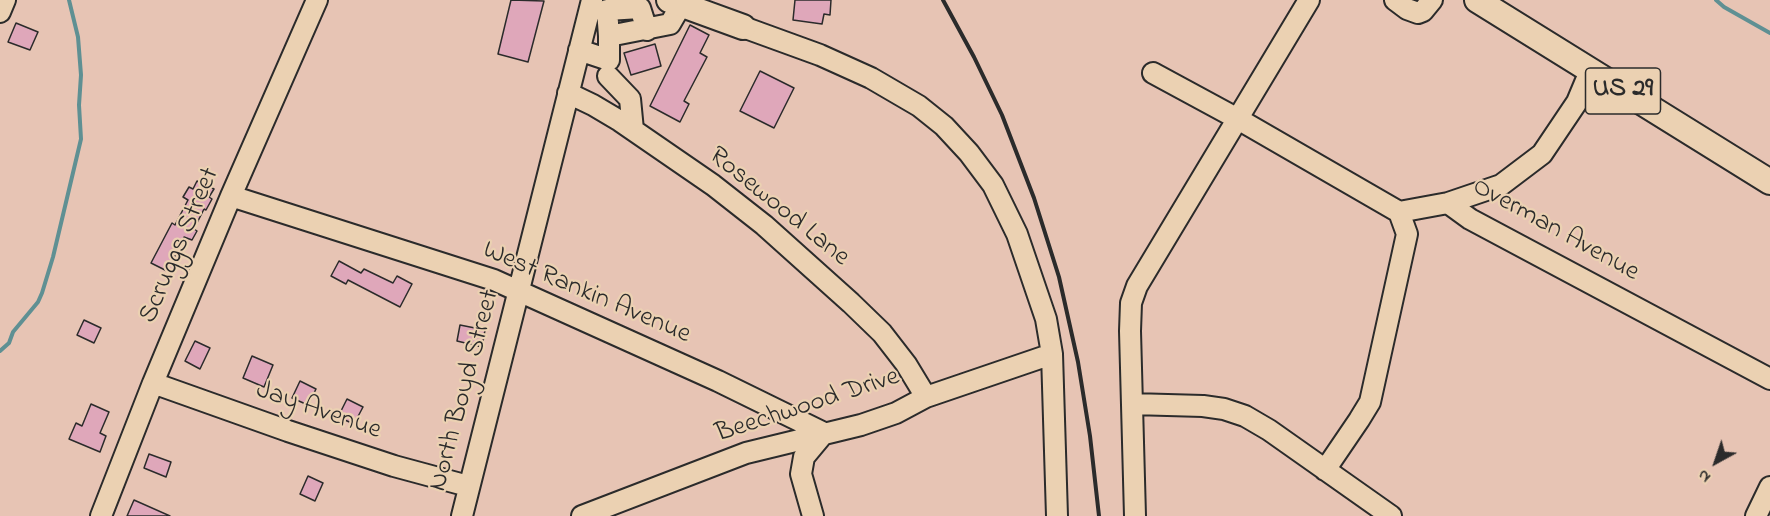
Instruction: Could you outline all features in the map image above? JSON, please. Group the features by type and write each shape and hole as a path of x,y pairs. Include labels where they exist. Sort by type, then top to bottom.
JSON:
{"main road":[{"name":"US 29","path":"1477,0 1590,71 1768,176"},
{"path":"699,4 731,17 743,27"}],"street":[{"path":"0,12 5,0"},
{"name":"Scruggs Street","path":"101,516 153,383 231,196 317,0"},
{"path":"1136,516 1131,303 1137,286 1310,0"},
{"path":"1395,0 1407,9 1418,13 1423,11 1432,0"},
{"path":"593,105 608,68 609,36 596,6 640,4 647,30"},
{"path":"609,36 670,24 699,4"},
{"name":"North Boyd Street","path":"462,516 579,50 596,6"},
{"path":"743,27 820,55 871,78 919,106 944,126 969,153 993,185 1017,234 1046,319 1052,354 1057,516"},
{"path":"579,50 608,68 630,99 633,130"},
{"path":"1448,202 1501,184 1542,154 1577,102 1590,71"},
{"path":"1153,73 1399,212 1407,234 1370,402 1325,470"},
{"name":"Rosewood Lane","path":"568,93 593,105 633,130 713,185 747,212 882,333 906,364 926,397"},
{"name":"West Rankin Avenue","path":"231,196 494,280 718,381 824,433"},
{"name":"Overman Avenue","path":"1399,212 1448,202 1481,225 1770,379"},
{"name":"Beechwood Drive","path":"582,516 746,453 861,425 896,413 926,397 1052,354"},
{"name":"Jay Avenue","path":"153,383 394,466 468,486"},
{"path":"1132,404 1203,406 1224,409 1245,416 1269,430 1391,516"},
{"path":"813,516 801,474 804,457 824,433"},
{"path":"1756,516 1770,487"}],"building":[{"path":"511,0 544,1 528,62 498,54"},
{"path":"795,0 831,0 830,15 824,14 822,24 793,20"},
{"path":"16,23 38,32 30,50 8,42"},
{"path":"690,25 709,35 700,53 707,57 684,101 689,104 680,122 650,106"},
{"path":"655,44 661,66 631,75 624,53"},
{"path":"760,71 794,88 774,128 740,111"},
{"path":"197,181 214,189 209,197 212,199 194,229 197,231 192,240 184,237 172,262 175,264 171,273 151,263 172,223 175,225 188,200 183,197 189,187 193,189"},
{"path":"339,261 361,273 364,269 393,283 397,276 412,284 400,307 348,280 346,284 331,276"},
{"path":"84,320 101,328 94,343 77,335"},
{"path":"460,325 485,330 482,347 457,341"},
{"path":"195,341 210,348 200,369 185,361"},
{"path":"252,356 273,365 264,387 243,378"},
{"path":"300,381 316,389 308,405 292,398"},
{"path":"347,399 363,407 354,424 338,417"},
{"path":"91,404 109,412 100,433 106,436 100,452 69,439 76,423 82,426"},
{"path":"149,454 171,462 166,477 144,468"},
{"path":"308,476 323,483 315,501 300,494"},
{"path":"134,500 170,516 127,516"}],"waterway":[{"path":"0,351 9,343 13,332 38,302 42,293 53,257 81,139 79,105 81,75 78,37 69,0"},
{"path":"1716,0 1724,7 1770,33"}],"railway":[{"path":"943,0 1002,115 1034,198 1059,277 1078,362 1090,436 1099,516"}]}
